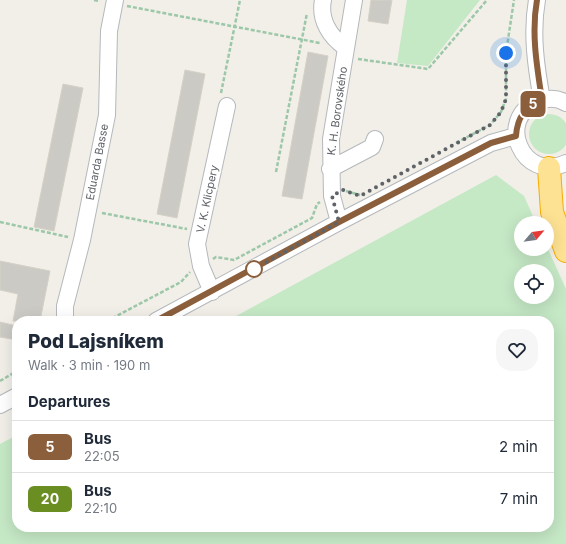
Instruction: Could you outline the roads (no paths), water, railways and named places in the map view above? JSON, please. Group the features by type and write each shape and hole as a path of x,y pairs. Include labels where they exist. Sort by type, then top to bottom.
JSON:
{"highway":[{"path":"558,165 552,212 566,251"}],"street":[{"path":"323,0 324,24 346,52"},
{"name":"K. H. Borovského","path":"339,222 332,196 330,169 331,139 354,0"},
{"path":"537,0 534,15 535,55 542,100"},
{"name":"Eduarda Basse","path":"65,316 65,306 82,240 107,115 109,31 114,2"},
{"path":"558,165 535,164 524,154 516,136 517,126 520,117 533,103 552,99 566,103"},
{"name":"V. K. Klicpery","path":"212,292 201,266 197,244 227,106"},
{"path":"166,316 339,222 491,143 516,136"},
{"path":"330,169 372,148 375,139"},
{"path":"0,405 12,399"}]}
